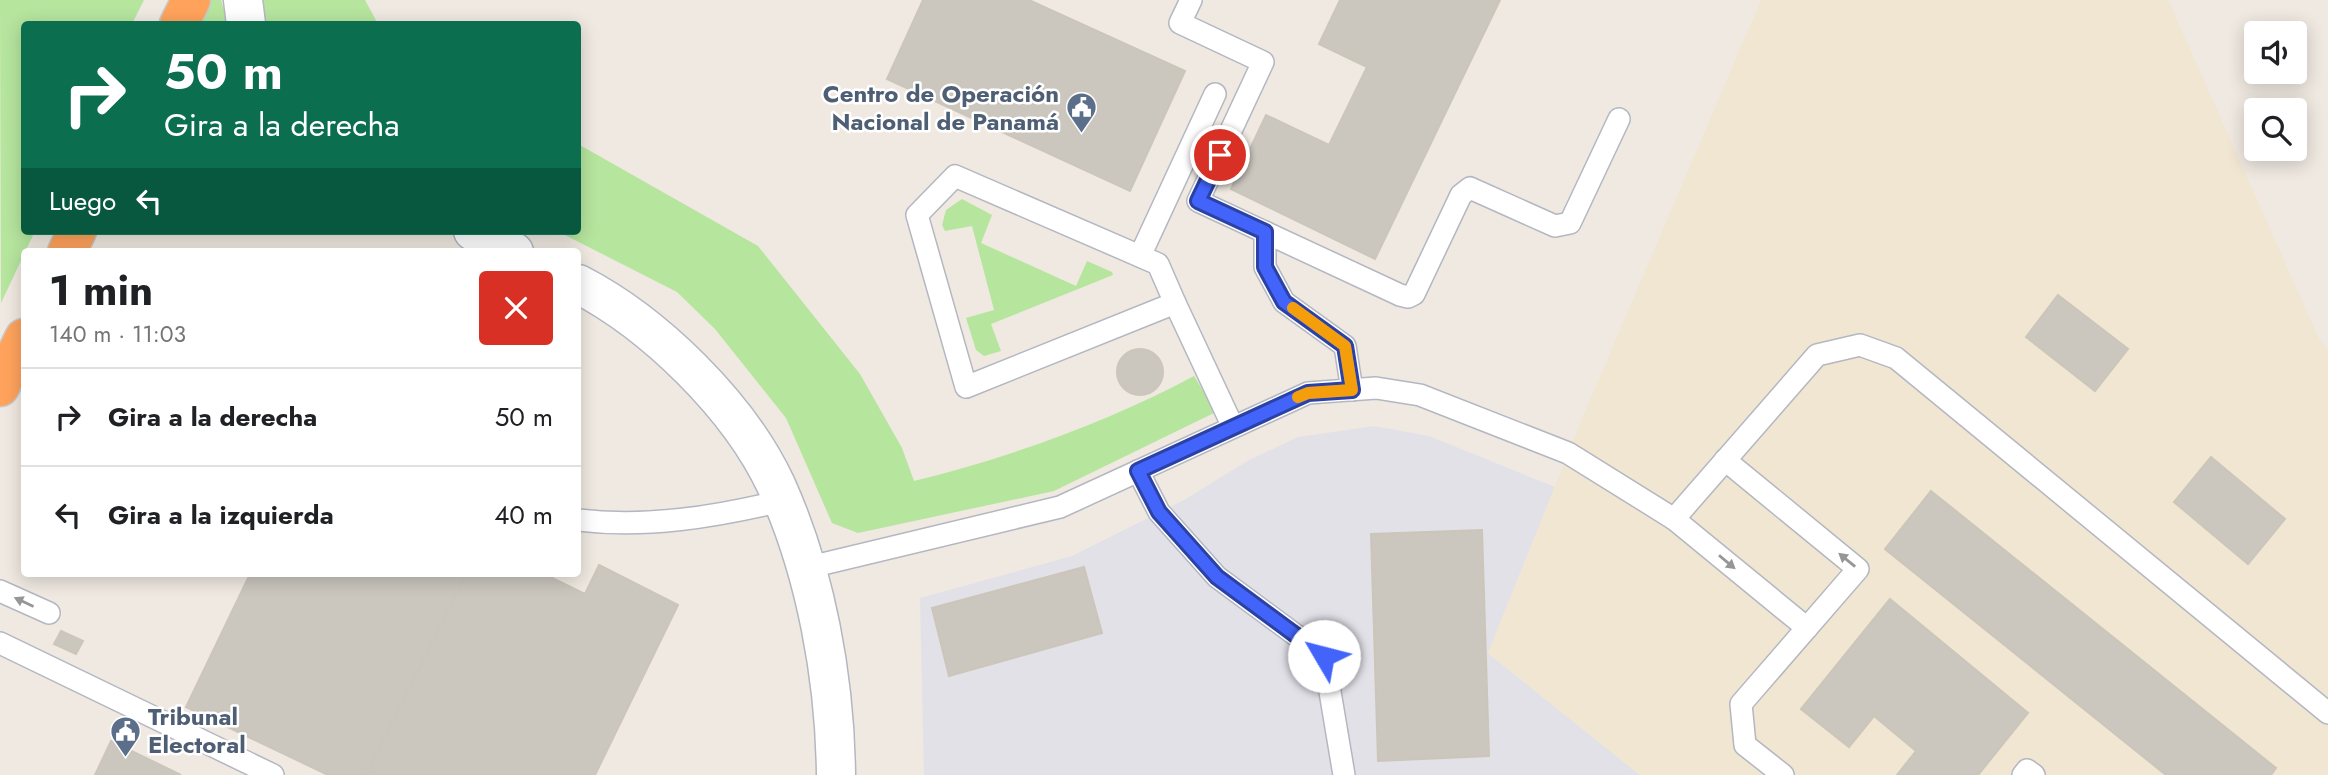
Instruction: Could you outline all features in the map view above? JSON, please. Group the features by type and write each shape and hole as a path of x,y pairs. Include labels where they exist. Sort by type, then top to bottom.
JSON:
{"highway":[{"path":"180,21 191,0"},
{"path":"0,387 21,344"}],"main road":[{"path":"243,0 246,21"},
{"path":"481,235 506,248"},
{"path":"581,286 610,300 662,339 744,432 776,485 806,568 819,626 835,732 836,775"}],"lane":[{"path":"1191,0 1180,23 1263,62 1198,201 1408,297 1415,294 1461,195 1470,188 1555,226 1570,223 1619,119"},
{"path":"1140,256 1215,94"},
{"path":"1175,303 966,387 917,215 955,176 1158,264 1233,427"},
{"path":"1265,232 1265,267 1284,302 1345,346 1352,390"},
{"path":"1674,519 1817,355 1860,345 1896,358 2328,713"},
{"path":"806,568 1060,507 1308,393 1376,388 1420,395 1568,453 1674,519 1807,628"},
{"path":"1725,460 1858,569 1741,704 1745,745 1783,775"},
{"path":"1138,471 1159,512 1217,577 1324,656 1343,775"},
{"path":"581,520 613,524 714,517 781,502"},
{"path":"0,591 49,613"},
{"path":"0,643 273,775"},
{"path":"2023,775 2027,770 2034,775"}],"shaded area":[{"path":"1761,0 2168,0 2320,341 2328,349 2328,775 1640,775 1488,653 1584,414"},
{"path":"1374,426 1429,436 1555,487 1488,653 1640,775 924,775 920,598 1072,556 1184,500 1249,460 1298,437"}],"green space":[{"path":"0,0 144,0 134,21 21,21 21,235 33,235 27,248 21,248 21,261 1,303"},
{"path":"209,0 221,0 227,21 198,21"},
{"path":"256,0 365,0 376,21 261,21"},
{"path":"581,146 758,246 860,374 902,448 914,481 1057,437 1127,409 1194,376 1216,412 1054,491 858,533 832,523 786,418 715,329 677,292 565,235 581,235"},
{"path":"962,199 992,215 981,243 1076,286 1087,261 1112,272 1113,275 991,324 1001,351 984,356 976,350 966,318 994,310 972,226 945,231 942,225 946,210"}],"building":[{"name":"Centro de Operación Nacional de Panamá","path":"923,0 1029,0 1185,71 1130,191 887,79"},
{"path":"1340,0 1500,0 1375,259 1231,189 1266,115 1329,145 1367,67 1319,44"},
{"path":"2058,295 2128,349 2095,391 2026,337"},
{"path":"1140,349 1156,356 1163,372 1156,388 1140,395 1124,388 1117,372 1124,356"},
{"path":"2211,457 2285,519 2248,564 2174,502"},
{"path":"1931,491 2276,768 2271,775 2166,775 1885,549"},
{"path":"1482,530 1489,756 1378,761 1371,534"},
{"path":"599,565 678,605 595,775 366,775 465,577 550,577 585,594"},
{"path":"1084,567 1102,633 949,676 932,608"},
{"path":"249,577 465,577 366,775 328,775 186,707"},
{"path":"1890,599 2028,713 1978,775 1897,775 1916,751 1874,716 1849,747 1801,709"},
{"path":"61,631 83,641 76,654 54,644"},
{"name":"Tribunal Electoral","path":"111,741 181,775 95,775"}],"slow traffic":[{"path":"1293,308 1345,346 1352,390 1308,393 1298,397"}],"place":[{"name":"Centro de Operación Nacional de Panamá","path":"1082,135"},
{"name":"Tribunal Electoral","path":"125,758"}],"route":[{"path":"1220,155 1198,201 1265,232 1265,267 1284,302 1345,346 1352,390 1308,393 1138,471 1159,512 1217,577 1324,656"}]}
